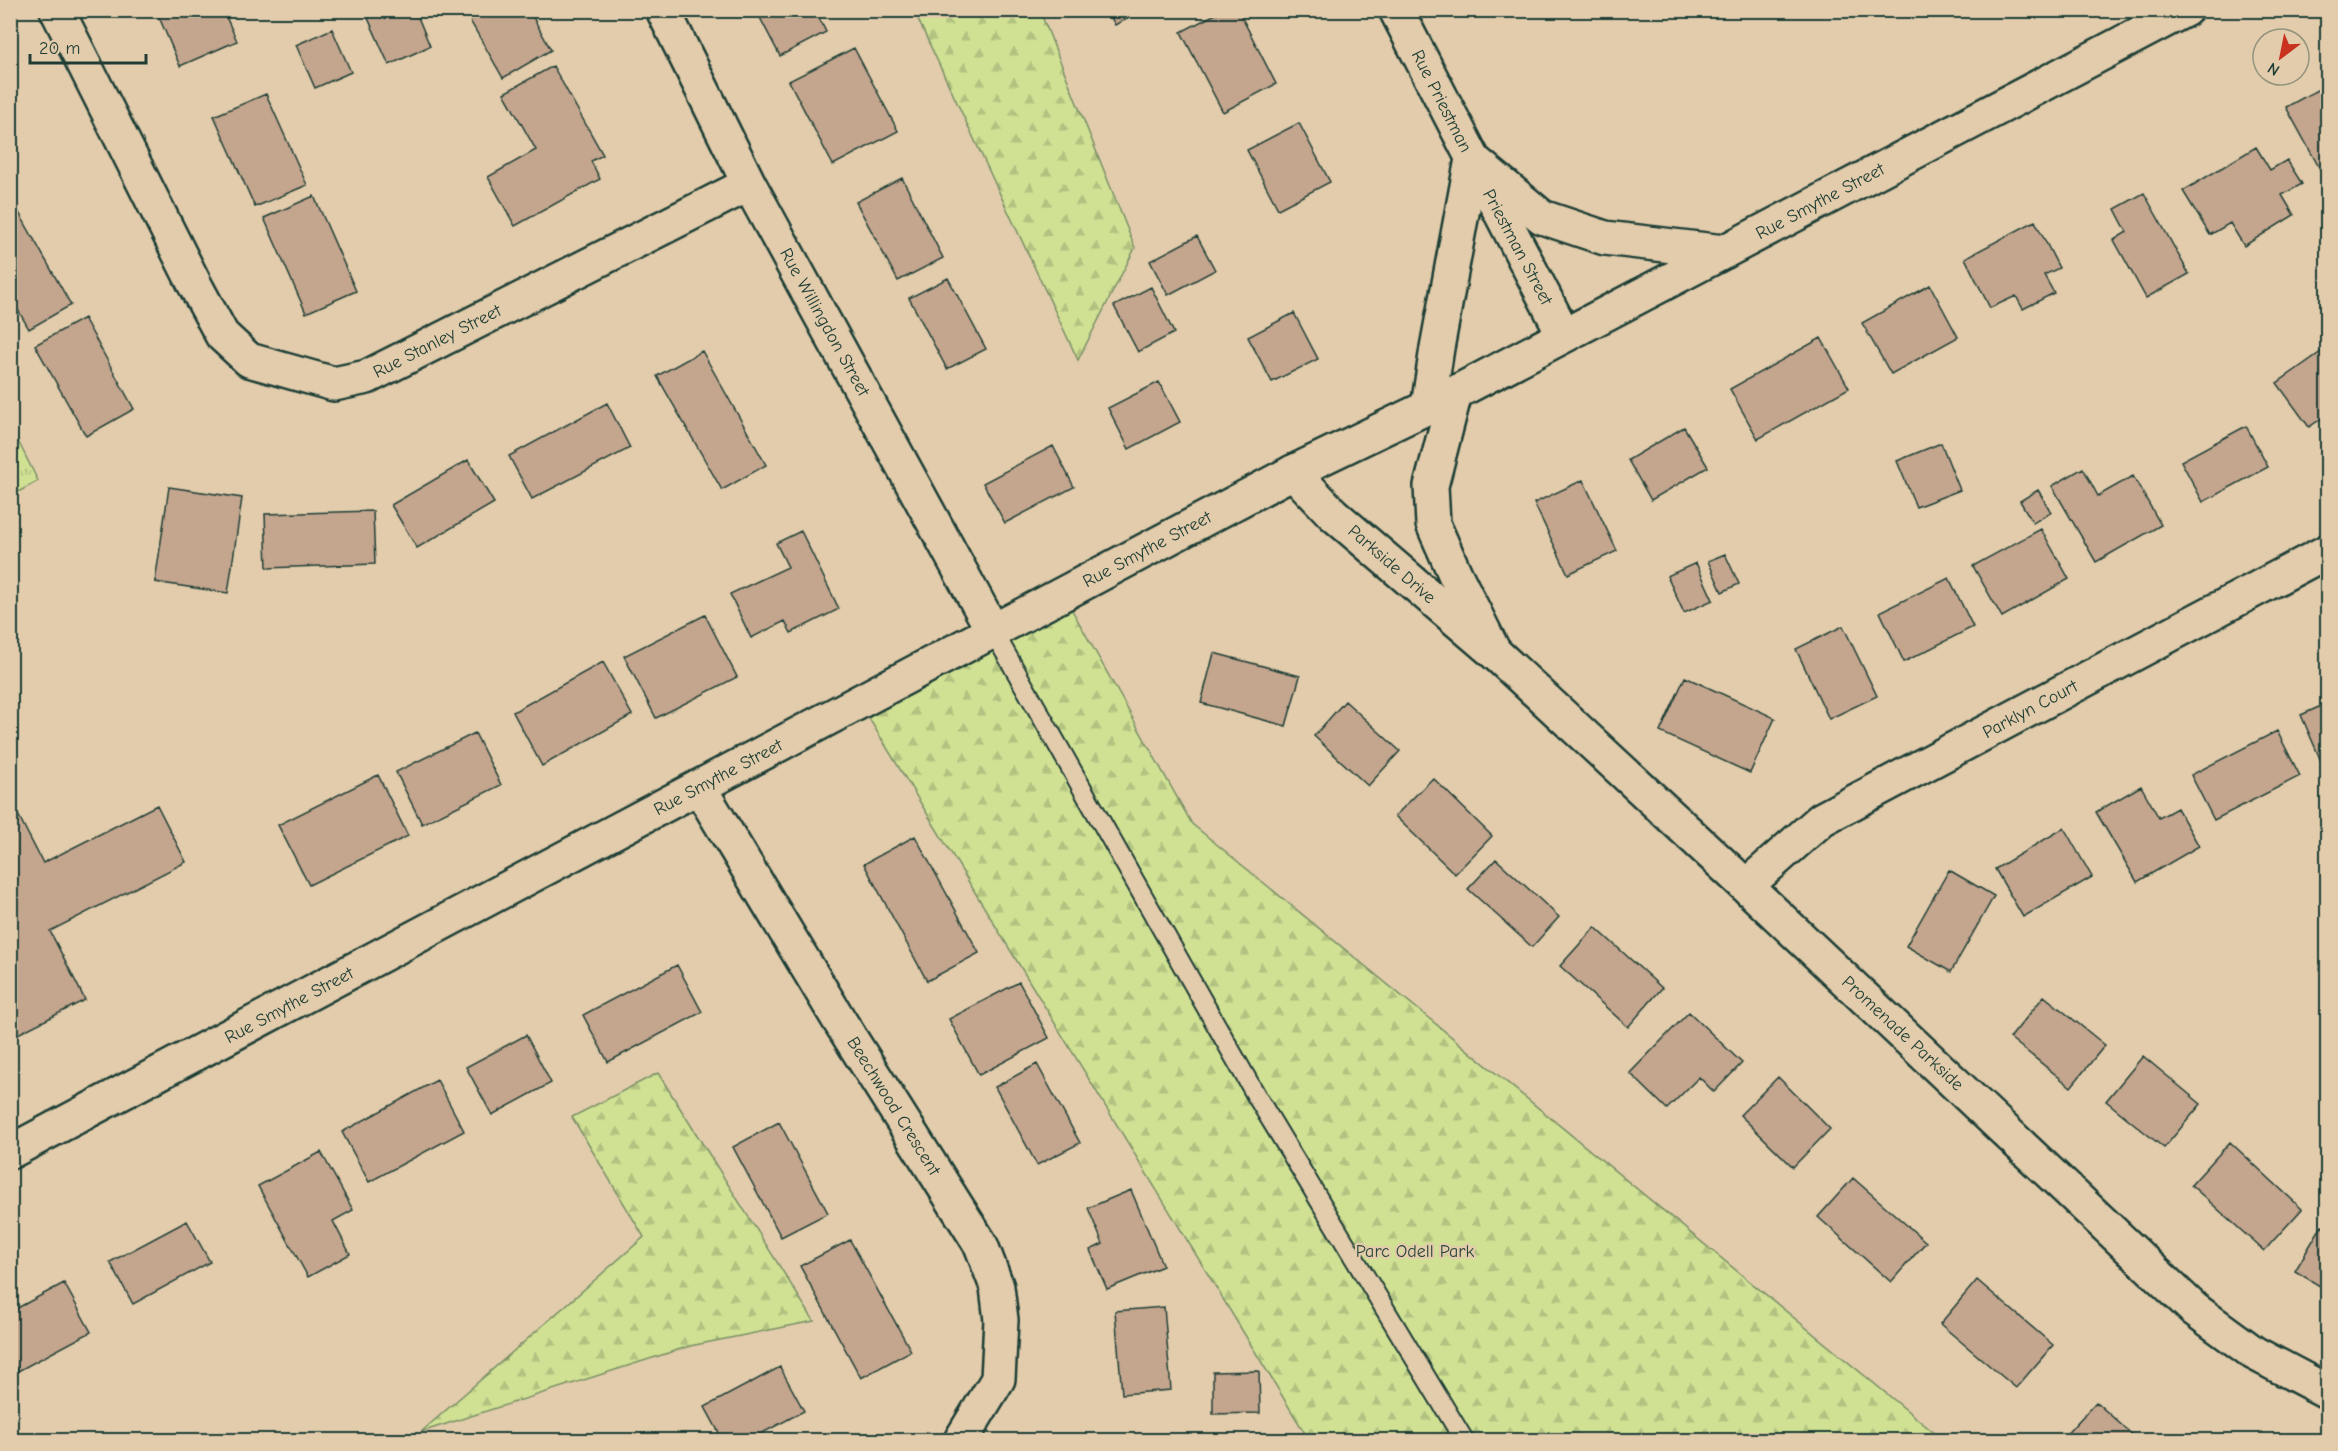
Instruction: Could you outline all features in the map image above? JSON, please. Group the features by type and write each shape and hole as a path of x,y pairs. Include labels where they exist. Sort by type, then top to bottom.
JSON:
{"street":[{"name":"Rue Stanley Street","path":"57,10 222,335 249,360 334,384 367,377 749,184"},
{"name":"Rue Willingdon Street","path":"663,10 749,184 993,631"},
{"name":"Rue Priestman","path":"1396,10 1472,159"},
{"name":"Rue Smythe Street","path":"10,1152 1293,472 1442,400 2185,10"},
{"path":"1494,652 1433,524 1431,486 1442,400 1437,348 1472,159 1542,217 1605,238 1724,252"},
{"name":"Priestman Street","path":"1472,159 1564,335"},
{"name":"Parkside Drive","path":"1293,472 1333,514 1494,652"},
{"name":"Parklyn Court","path":"1746,886 1822,819 2328,551"},
{"name":"Promenade Parkside","path":"1494,652 1746,886 2194,1309 2254,1353 2328,1392"},
{"name":"Beechwood Crescent","path":"699,787 839,1020 981,1245 997,1287 1000,1320 998,1379 961,1440"}],"lane":[{"path":"993,631 1257,1097 1464,1440"}],"green space":[{"path":"914,11 1040,11 1135,248 1078,360"},
{"path":"11,427 38,481 10,496"},
{"name":"Parc Odell Park","path":"1063,594 1192,824 1943,1440 1309,1440 859,702"},
{"path":"658,1073 814,1321 690,1346 421,1432 644,1237 572,1117"}],"building":[{"path":"156,10 223,10 237,41 180,66"},
{"path":"384,10 415,10 430,46 389,65 368,18"},
{"path":"464,10 529,10 551,50 503,78"},
{"path":"756,10 815,10 826,32 780,56"},
{"path":"1107,10 1142,10 1115,25"},
{"path":"1223,10 1238,10 1276,84 1223,112 1181,32"},
{"path":"332,29 351,72 315,88 296,45"},
{"path":"854,48 898,131 833,165 789,81"},
{"path":"553,66 603,155 591,161 600,179 515,226 488,177 536,150 504,93"},
{"path":"2328,84 2328,164 2320,169 2286,107"},
{"path":"266,94 307,185 255,207 214,116"},
{"path":"1299,123 1330,182 1278,209 1247,150"},
{"path":"2256,147 2270,170 2287,160 2302,184 2282,195 2294,215 2244,246 2230,223 2210,235 2183,191"},
{"path":"10,173 17,185 10,188"},
{"path":"902,178 943,258 898,281 856,202"},
{"path":"2144,193 2189,274 2146,298 2114,240 2127,232 2115,209"},
{"path":"314,196 356,291 306,313 264,218"},
{"path":"13,202 71,305 29,329 10,296 10,203"},
{"path":"2035,221 2059,268 2044,275 2054,293 2023,309 2016,296 1990,308 1965,258"},
{"path":"1197,236 1215,270 1168,295 1150,261"},
{"path":"948,278 986,349 947,369 909,298"},
{"path":"1930,285 1958,337 1891,374 1862,323"},
{"path":"1151,287 1174,333 1138,352 1114,306"},
{"path":"1294,313 1318,359 1272,382 1248,337"},
{"path":"84,318 134,409 86,436 35,345"},
{"path":"1821,338 1849,388 1758,439 1730,389"},
{"path":"2328,347 2328,414 2309,427 2277,383"},
{"path":"702,351 766,465 722,490 657,376"},
{"path":"1159,382 1180,422 1129,449 1108,408"},
{"path":"607,403 630,448 532,499 509,456"},
{"path":"2246,426 2268,467 2203,502 2181,461"},
{"path":"1684,427 1708,467 1651,500 1628,460"},
{"path":"1941,443 1960,490 1916,507 1897,461"},
{"path":"1053,446 1074,487 1005,523 983,483"},
{"path":"468,460 494,503 417,548 391,505"},
{"path":"2083,468 2098,496 2133,476 2161,525 2096,562 2052,486"},
{"path":"1583,480 1617,551 1568,574 1534,503"},
{"path":"169,487 242,498 228,593 155,582"},
{"path":"2038,490 2051,512 2033,523 2020,501"},
{"path":"373,511 375,564 267,568 265,514"},
{"path":"2041,529 2069,579 2002,617 1973,566"},
{"path":"801,531 839,609 791,633 785,621 751,638 730,594 788,567 776,543"},
{"path":"1725,554 1739,584 1722,592 1708,561"},
{"path":"1696,563 1713,600 1684,613 1667,576"},
{"path":"1949,578 1973,627 1904,662 1880,612"},
{"path":"705,615 737,677 656,718 624,656"},
{"path":"1843,626 1877,696 1829,719 1796,649"},
{"path":"1214,653 1300,676 1286,726 1201,703"},
{"path":"603,662 632,715 542,766 513,712"},
{"path":"1685,677 1775,718 1750,773 1660,732"},
{"path":"1345,701 1400,751 1368,786 1314,736"},
{"path":"2328,703 2328,777 2301,715"},
{"path":"2277,731 2300,776 2214,820 2191,775"},
{"path":"475,733 501,785 422,824 396,772"},
{"path":"378,775 408,836 309,885 278,825"},
{"path":"1433,778 1492,836 1455,874 1395,816"},
{"path":"2141,786 2159,818 2177,808 2199,846 2137,882 2096,812"},
{"path":"10,799 43,863 157,805 186,862 50,931 85,1000 10,1038"},
{"path":"2064,828 2092,877 2023,917 1995,869"},
{"path":"915,836 979,953 927,981 864,864"},
{"path":"1496,859 1559,917 1532,947 1468,889"},
{"path":"1949,870 1994,896 1951,972 1906,946"},
{"path":"1595,927 1662,988 1628,1027 1560,966"},
{"path":"677,965 702,1012 608,1062 583,1015"},
{"path":"1019,982 1049,1038 979,1075 949,1019"},
{"path":"2044,996 2105,1045 2071,1087 2010,1038"},
{"path":"1689,1012 1742,1063 1714,1092 1699,1077 1667,1109 1630,1073"},
{"path":"526,1035 551,1083 492,1115 466,1067"},
{"path":"2143,1056 2201,1104 2164,1148 2106,1101"},
{"path":"1037,1064 1080,1143 1037,1165 995,1087"},
{"path":"1778,1077 1830,1129 1793,1167 1740,1115"},
{"path":"437,1080 464,1131 369,1182 342,1132"},
{"path":"779,1122 828,1213 781,1237 733,1147"},
{"path":"2230,1142 2302,1209 2264,1251 2191,1185"},
{"path":"321,1152 353,1210 333,1221 350,1254 308,1277 258,1186"},
{"path":"1853,1178 1926,1242 1891,1282 1818,1217"},
{"path":"1131,1190 1163,1266 1107,1289 1090,1250 1103,1244 1088,1208"},
{"path":"187,1221 210,1262 133,1304 110,1262"},
{"path":"2322,1225 2328,1228 2328,1291 2295,1271"},
{"path":"850,1240 911,1351 861,1378 800,1266"},
{"path":"1977,1280 2053,1345 2016,1388 1940,1324"},
{"path":"64,1283 91,1332 18,1371 10,1358 10,1312"},
{"path":"1164,1307 1171,1390 1122,1394 1115,1311"},
{"path":"780,1367 804,1411 749,1440 723,1440 705,1407"},
{"path":"1259,1371 1260,1413 1213,1414 1213,1372"},
{"path":"2096,1402 2138,1440 2061,1440"},
{"path":"656,1434 659,1440 644,1440"}]}
